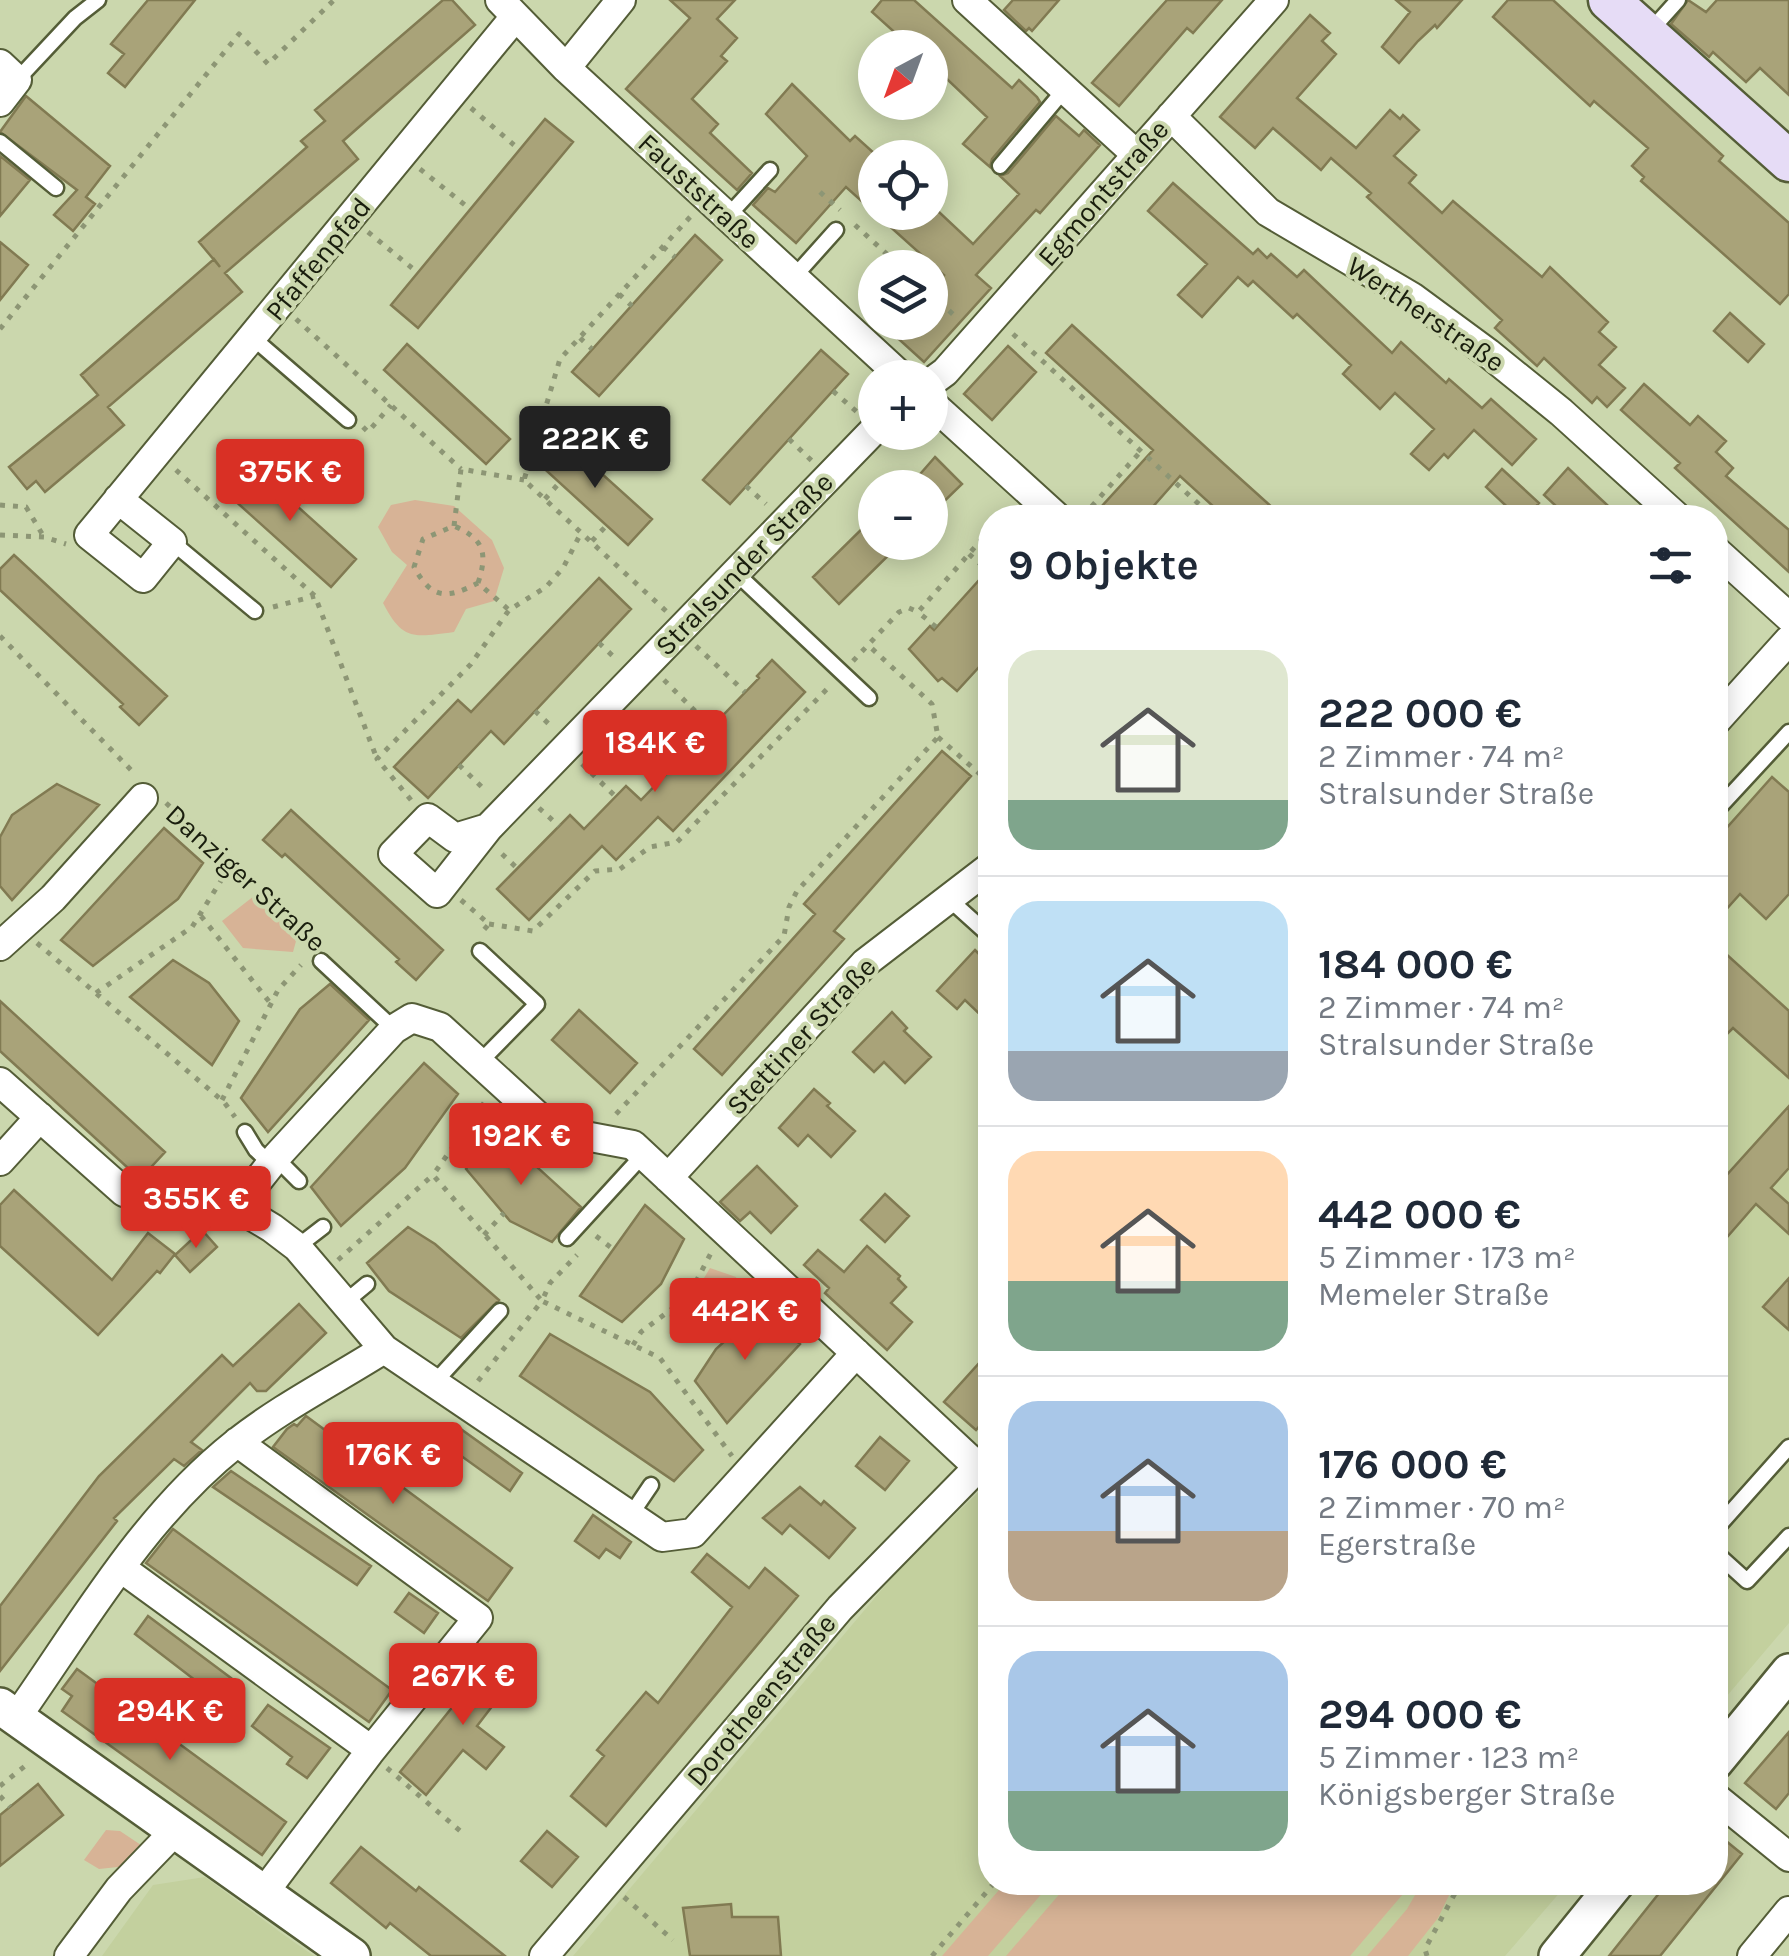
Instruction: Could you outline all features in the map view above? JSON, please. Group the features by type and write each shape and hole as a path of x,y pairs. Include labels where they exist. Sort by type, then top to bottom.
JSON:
{"main road":[{"path":"1609,0 1789,161"}],"street":[{"path":"566,68 621,0"},
{"name":"Egmontstraße","path":"948,369 1274,0"},
{"path":"968,1 1137,154"},
{"name":"Fauststraße","path":"507,8 566,68 884,360"},
{"name":"Pfaffenpfad","path":"112,553 89,534 454,93 507,8"},
{"name":"Wertherstraße","path":"1171,116 1268,212 1412,298 1488,353 1561,412 1664,505"},
{"path":"948,418 1044,505"},
{"name":"Stralsunder Straße","path":"444,885 496,819 858,447"},
{"path":"112,553 142,578 172,542 118,498"},
{"path":"1728,562 1789,617"},
{"path":"1728,708 1789,640"},
{"name":"Danziger Straße","path":"10,937 53,898 143,798"},
{"path":"444,885 437,893 392,854 428,818 455,838 496,819"},
{"name":"Stettiner Straße","path":"668,1178 865,964 978,876"},
{"path":"237,1206 394,1029 412,1018 440,1027 553,1130 632,1145 856,1353 978,1456"},
{"path":"0,1082 124,1192 156,1203 204,1201 237,1206 297,1247 384,1349 662,1537 693,1532 856,1353"},
{"path":"0,1161 40,1117"},
{"path":"352,1956 6,1713 158,1516 237,1442 384,1349"},
{"path":"237,1442 478,1618 370,1751 262,1895"},
{"name":"Dorotheenstraße","path":"544,1956 840,1608 978,1467"},
{"path":"120,1568 370,1751"},
{"path":"1728,1746 1789,1672"},
{"path":"1728,1808 1789,1857"},
{"path":"69,1956 120,1890 174,1832"},
{"path":"1558,1956 1607,1895"},
{"path":"1752,1956 1789,1911"}],"lane":[{"path":"6,82 98,0"},
{"path":"1648,34 1678,0"},
{"path":"1000,166 1064,89"},
{"path":"0,142 56,188"},
{"path":"717,208 770,170"},
{"path":"794,278 836,230"},
{"path":"253,338 348,420"},
{"path":"172,542 255,611"},
{"path":"736,573 870,698"},
{"path":"1728,798 1789,732"},
{"path":"949,898 978,925"},
{"path":"480,951 537,1004 489,1072"},
{"path":"326,957 394,1029"},
{"path":"245,1132 256,1150 299,1180"},
{"path":"567,1238 643,1155"},
{"path":"297,1247 323,1226"},
{"path":"344,1303 367,1284"},
{"path":"434,1383 500,1311"},
{"path":"1728,1516 1789,1448"},
{"path":"630,1516 651,1484"},
{"path":"1728,1564 1747,1581 1789,1536"}],"path":[{"path":"0,328 239,34 268,64 334,0"},
{"path":"454,93 514,144"},
{"path":"403,155 465,205"},
{"path":"820,192 883,250"},
{"path":"524,480 560,359 663,246 717,208"},
{"path":"352,218 412,268"},
{"path":"663,246 675,257"},
{"path":"620,294 632,306"},
{"path":"948,304 1059,376 1200,505"},
{"path":"280,305 461,469 524,480 745,692"},
{"path":"580,338 592,350"},
{"path":"1059,376 1065,370"},
{"path":"1081,397 1087,390"},
{"path":"348,420 354,420 368,432 392,405"},
{"path":"1102,416 1108,410"},
{"path":"1124,436 1130,430"},
{"path":"1095,505 1152,450"},
{"path":"158,454 315,596 377,758 428,818"},
{"path":"454,526 461,469"},
{"path":"545,499 560,482"},
{"path":"1190,496 1196,490"},
{"path":"0,505 26,507 44,537"},
{"path":"592,542 607,525"},
{"path":"454,526 470,533 480,544 485,561 478,583 453,595 424,585 414,567 423,539 454,526"},
{"path":"377,758 471,664 509,610 546,587 563,568 581,532"},
{"path":"0,535 44,537 112,553"},
{"path":"918,612 978,544"},
{"path":"969,554 978,562"},
{"path":"478,583 509,610"},
{"path":"255,611 315,596"},
{"path":"444,885 489,924 533,930 595,872 620,869 650,847 677,842 899,612 909,608 936,628"},
{"path":"0,636 138,777 143,798"},
{"path":"868,646 932,704 938,737 978,772"},
{"path":"648,664 711,727"},
{"path":"606,706 671,769"},
{"path":"595,1138 784,936 797,892 938,737"},
{"path":"566,748 616,797"},
{"path":"459,765 496,819"},
{"name":"Danziger Straße","path":"143,798 166,802 321,944 326,957"},
{"path":"96,993 192,927 232,862"},
{"path":"201,916 271,1004"},
{"path":"480,951 478,937 489,924"},
{"path":"10,937 96,993 222,1100 245,1132"},
{"path":"222,1100 278,990 321,944"},
{"path":"320,1275 433,1175 489,1072"},
{"path":"433,1175 542,1302 660,1358 747,1474"},
{"path":"484,1234 504,1213"},
{"path":"462,1402 542,1302 550,1283 607,1225"},
{"path":"632,1345 641,1332 688,1297 726,1232"},
{"path":"596,1236 613,1249"},
{"path":"370,1751 464,1835"},
{"path":"0,1796 10,1807"},
{"path":"607,1882 673,1940"},
{"path":"932,1956 984,1895"},
{"path":"1427,1956 1426,1949 1454,1895"}],"shaded area":[{"path":"415,500 454,506 492,540 504,568 494,601 466,609 454,632 411,634 397,625 383,603 407,565 392,552 378,527 391,505"},
{"path":"1789,665 1789,1623 1728,1695 1728,731"},
{"path":"254,896 298,934 293,952 243,948 222,921"},
{"path":"710,1268 736,1277 742,1294 709,1327 674,1328 669,1315 692,1298"},
{"path":"978,1493 978,1895 1558,1895 1505,1956 573,1956 900,1568"},
{"path":"106,1830 120,1831 141,1845 127,1866 99,1869 84,1860"},
{"path":"205,1877 314,1956 102,1956 153,1885"},
{"path":"995,1895 1041,1895 988,1956 942,1956"},
{"path":"1059,1895 1402,1895 1350,1956 1006,1956"},
{"path":"1415,1895 1449,1895 1438,1918 1408,1956 1367,1956"}],"building":[{"path":"148,0 195,0 125,87 108,73 124,54 111,44"},
{"path":"443,0 452,0 475,25 343,141 358,159 225,273 242,292 108,407 124,425 45,492 36,481 27,489 9,467 98,395 81,375 214,259 199,242 307,147 301,141 325,121 315,110"},
{"path":"670,0 735,0 717,19 737,38 721,56 727,61 692,99 718,124 710,133 752,173 737,190 626,89 690,18"},
{"path":"882,0 914,0 947,30 892,30 872,12"},
{"path":"1013,0 1059,0 1032,31 1026,31 1004,10"},
{"path":"1167,0 1222,0 1193,33 1187,28 1119,106 1092,83"},
{"path":"1396,0 1462,0 1399,63 1382,47 1410,12"},
{"path":"1508,0 1553,0 1723,156 1719,161 1789,223 1789,294 1780,304 1641,181 1644,177 1632,166 1648,148 1594,101 1590,106 1493,17"},
{"path":"1688,0 1706,12 1717,0 1789,0 1789,95 1760,68 1746,82 1713,52 1709,57 1671,24"},
{"path":"1310,15 1330,33 1322,41 1336,54 1297,98 1356,148 1390,110 1400,119 1403,115 1419,130 1394,156 1416,175 1409,183 1442,213 1453,201 1542,277 1550,267 1608,322 1599,332 1616,347 1599,365 1625,388 1607,407 1597,397 1592,403 1544,358 1537,366 1495,328 1502,320 1367,197 1371,193 1331,158 1321,170 1273,128 1255,148 1220,117"},
{"path":"948,31 1012,88 1019,80 1040,102 992,159 990,167 963,144 987,117 948,80"},
{"path":"792,84 850,141 855,136 859,140 858,198 846,187 796,243 753,205 768,188 775,192 807,156 766,114"},
{"path":"26,96 110,166 86,197 95,204 73,231 54,215 77,190 0,132"},
{"path":"1056,116 1079,136 1084,130 1100,145 1040,213 1036,210 976,275 991,288 948,335 948,250 916,250 894,230 948,230 948,220 973,244 1019,194 1000,176 1008,173"},
{"path":"545,119 573,142 418,328 391,305"},
{"path":"0,156 30,180 0,216"},
{"path":"1173,183 1253,254 1258,249 1267,258 1271,254 1297,277 1304,270 1392,353 1401,342 1446,383 1449,379 1482,408 1491,399 1536,439 1512,465 1474,430 1448,458 1444,454 1429,470 1411,454 1434,429 1395,393 1380,409 1343,374 1351,365 1297,314 1293,318 1253,281 1248,286 1238,277 1202,317 1178,295 1207,264 1148,211"},
{"path":"695,235 722,260 599,396 572,372"},
{"path":"0,242 28,265 0,300"},
{"path":"1730,313 1764,344 1748,362 1714,331"},
{"path":"1072,325 1270,505 1212,505 1180,476 1154,505 1103,505 1153,450 1046,353"},
{"path":"900,340 944,340 926,360"},
{"path":"407,344 510,439 486,464 384,370"},
{"path":"1008,346 1036,372 992,420 964,394"},
{"path":"821,350 848,374 730,504 703,480"},
{"path":"1644,384 1690,425 1698,416 1726,441 1716,452 1733,468 1726,476 1789,530 1789,572 1728,516 1728,505 1716,505 1675,468 1680,463 1621,410"},
{"path":"561,437 652,519 628,545 538,463"},
{"path":"935,457 948,470 924,470"},
{"path":"248,462 356,559 331,587 223,490"},
{"path":"1568,468 1607,505 1555,505 1544,495"},
{"path":"1502,469 1539,503 1505,505 1486,487"},
{"path":"948,470 962,484 948,498"},
{"path":"858,533 858,560 884,560 839,604 813,577"},
{"path":"14,555 167,696 139,725 120,707 123,704 0,590 0,569"},
{"path":"599,578 631,609 504,744 491,731 428,798 394,767 458,700 471,712"},
{"path":"978,581 978,668 957,691 942,678 938,681 909,649 930,626 934,630"},
{"path":"772,660 805,692 673,831 658,817 616,860 602,846 529,920 497,889 570,815 584,829 626,786 641,800"},
{"path":"942,751 971,776 834,931 844,939 722,1075 694,1049 815,914 804,904"},
{"path":"1772,777 1789,792 1789,894 1766,919 1740,894 1728,907 1728,826"},
{"path":"57,784 99,805 12,900 0,886 0,837 12,815"},
{"path":"291,810 443,950 416,980 396,962 399,959 285,854 282,857 263,840"},
{"path":"164,828 203,863 178,899 93,966 61,940"},
{"path":"975,950 978,953 978,1012 965,1000 957,1009 937,991"},
{"path":"1728,956 1789,1011 1789,1078 1733,1028 1728,1033"},
{"path":"173,960 209,983 239,1021 212,1065 130,997"},
{"path":"330,984 369,1020 268,1132 241,1098 300,1009"},
{"path":"0,1001 165,1152 140,1179 0,1051"},
{"path":"579,1010 637,1063 610,1093 552,1040"},
{"path":"892,1012 907,1028 904,1031 931,1057 905,1083 884,1062 874,1072 853,1052"},
{"path":"424,1063 458,1094 405,1168 341,1226 311,1187"},
{"path":"814,1089 855,1131 831,1157 808,1135 798,1146 779,1128"},
{"path":"1789,1106 1789,1168 1771,1188 1789,1204 1789,1234 1756,1204 1728,1236 1728,1174"},
{"path":"493,1127 581,1207 552,1242 510,1221 466,1169"},
{"path":"757,1166 797,1206 771,1233 750,1212 740,1221 720,1202"},
{"path":"14,1190 112,1280 148,1233 175,1254 98,1335 0,1246 0,1205"},
{"path":"885,1194 909,1216 885,1242 861,1220"},
{"path":"645,1205 684,1239 661,1284 622,1322 580,1296"},
{"path":"408,1227 435,1244 499,1300 461,1338 389,1291 367,1263"},
{"path":"202,1230 217,1247 190,1272 175,1255"},
{"path":"867,1246 900,1276 898,1279 906,1287 891,1303 912,1322 887,1350 825,1293 829,1288 804,1265 818,1250 844,1272"},
{"path":"1789,1278 1789,1330 1763,1307"},
{"path":"299,1304 326,1333 266,1391 257,1391 250,1383 191,1442 202,1450 184,1466 174,1459 114,1518 117,1521 0,1671 0,1606 99,1476 222,1355 233,1366"},
{"path":"761,1308 800,1344 727,1423 695,1381 716,1349"},
{"path":"550,1334 650,1392 703,1450 674,1481 520,1376"},
{"path":"978,1364 976,1430 944,1402"},
{"path":"306,1416 512,1568 488,1601 273,1447 287,1429 297,1426"},
{"path":"458,1427 522,1473 510,1491 446,1445"},
{"path":"880,1437 909,1461 885,1490 856,1466"},
{"path":"231,1471 371,1566 357,1585 213,1487"},
{"path":"800,1487 821,1505 824,1501 855,1528 829,1558 790,1525 782,1534 763,1518"},
{"path":"593,1515 631,1542 620,1558 606,1549 599,1558 575,1541"},
{"path":"173,1529 392,1690 369,1722 146,1563"},
{"path":"707,1554 749,1588 765,1568 798,1596 606,1826 571,1796 604,1756 597,1750 646,1692 658,1703 732,1607 692,1572"},
{"path":"409,1593 438,1613 424,1633 395,1612"},
{"path":"148,1616 231,1678 217,1697 135,1634"},
{"path":"496,1653 520,1670 477,1726 504,1747 486,1769 463,1750 426,1795 400,1772"},
{"path":"77,1669 286,1822 262,1855 62,1711 72,1696 62,1689"},
{"path":"268,1705 330,1748 307,1778 287,1764 292,1757 252,1726"},
{"path":"1789,1732 1789,1793 1776,1809 1745,1783"},
{"path":"38,1784 63,1815 0,1866 0,1815"},
{"path":"547,1831 578,1857 552,1887 521,1861"},
{"path":"1728,1843 1742,1854 1728,1871"},
{"path":"361,1847 416,1891 419,1887 505,1956 431,1956 390,1923 386,1928 331,1883"},
{"path":"1658,1895 1709,1895 1660,1956 1609,1956"},
{"path":"731,1904 732,1917 778,1917 781,1956 690,1956 683,1908"}]}
